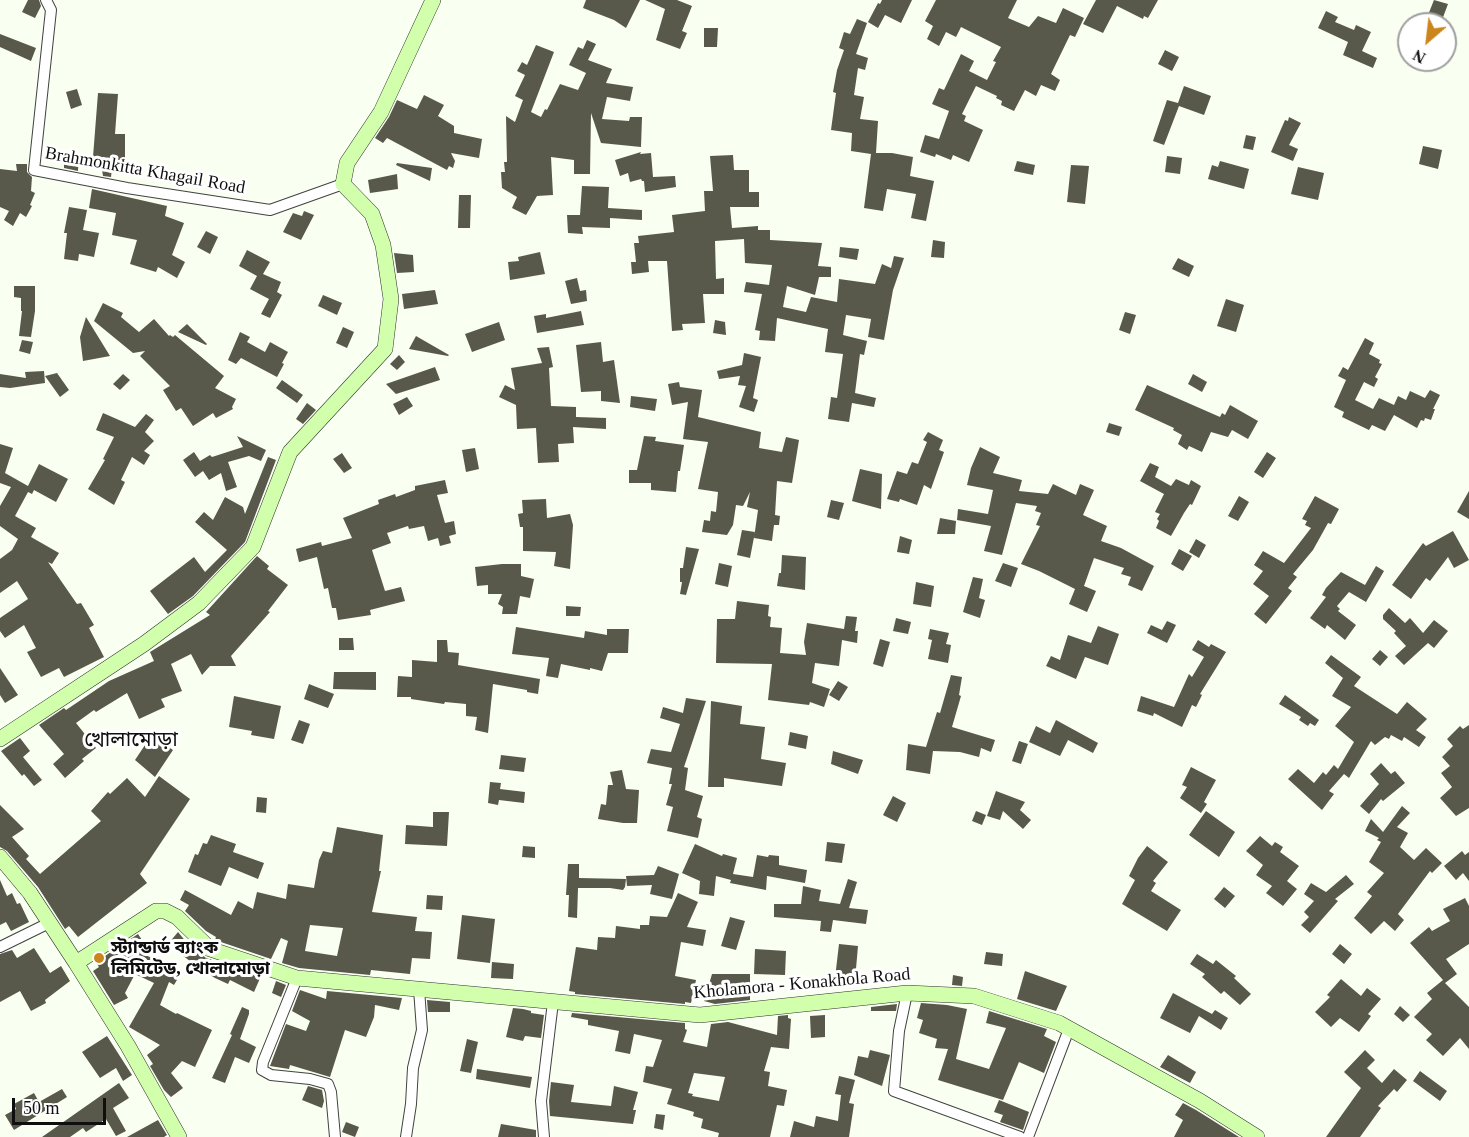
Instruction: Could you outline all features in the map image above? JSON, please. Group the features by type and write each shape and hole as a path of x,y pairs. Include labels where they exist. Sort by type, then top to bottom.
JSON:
{"main road":[{"path":"0,739 144,644 199,603 253,547 290,452 385,349 391,299 383,245 372,214 343,184 347,163 381,112 433,0"},
{"path":"0,858 30,893 76,963 128,1046 179,1137"},
{"name":"Kholamora - Konakhola Road","path":"76,963 156,911 165,911 177,917 210,948 297,978 700,1015 907,993 974,996 1059,1023 1200,1101 1257,1137"}],"street":[{"name":"Brahmonkitta Khagail Road","path":"46,0 51,10 34,170 127,188 270,210 343,184"},
{"path":"0,947 49,923"},
{"path":"297,978 262,1062 262,1070 271,1075 310,1079 328,1084 336,1137"},
{"path":"406,1137 413,1068 422,1030 419,989"},
{"path":"907,993 899,1031 894,1091 1020,1137"},
{"path":"544,1137 541,1101 553,1002"},
{"path":"1028,1137 1069,1029"}],"building":[{"path":"28,0 39,0 41,6 35,18 22,12"},
{"path":"586,0 640,0 626,28 614,20 583,8"},
{"path":"645,0 677,0 692,6 682,31 687,33 680,49 656,40 665,9"},
{"path":"882,0 912,0 901,23 885,15 878,28 868,22"},
{"path":"936,0 1017,0 1008,18 1029,27 1038,16 1056,23 1063,8 1084,18 1075,37 1070,35 1051,74 1060,80 1055,91 1041,85 1036,96 1025,90 1014,111 1001,105 1002,101 996,98 997,96 976,86 962,114 966,116 964,121 983,130 969,162 953,155 951,160 936,154 935,157 920,152 925,135 939,139 949,111 932,104 939,88 944,90 961,54 974,61 969,71 987,80 996,62 993,61 1001,47 961,27 956,37 946,32 939,46 927,39 933,26 925,21"},
{"path":"1096,0 1158,0 1148,18 1144,16 1143,19 1117,6 1103,33 1083,24"},
{"path":"1434,0 1448,4 1445,12 1429,12"},
{"path":"1326,11 1338,17 1335,22 1354,30 1356,25 1371,32 1362,51 1377,58 1373,68 1343,55 1348,42 1318,28"},
{"path":"857,19 867,23 856,54 868,58 865,70 858,68 854,95 864,97 860,119 878,121 876,153 913,157 910,176 934,181 926,221 911,218 916,194 887,189 883,211 864,208 871,154 851,151 852,133 831,130 836,93 833,92 844,50 839,48 844,32 850,34"},
{"path":"704,28 718,28 717,47 704,47"},
{"path":"0,34 36,48 31,61 0,47"},
{"path":"587,40 596,44 588,60 612,69 606,83 633,87 630,101 607,97 602,119 629,121 630,117 642,117 641,147 601,143 591,113 590,174 574,174 574,160 551,157 553,195 537,196 526,215 512,208 517,197 502,188 501,172 505,172 504,162 507,162 506,116 515,122 523,100 515,96 525,75 517,71 522,62 527,65 536,45 554,52 531,112 541,117 560,84 578,90 586,73 569,65 578,47 583,49"},
{"path":"1165,50 1179,57 1172,71 1158,64"},
{"path":"1184,86 1211,96 1204,115 1179,106 1164,145 1153,141 1167,100 1178,103"},
{"path":"77,89 82,105 71,109 66,92"},
{"path":"98,93 118,94 115,134 125,134 125,160 113,160 111,177 103,176 100,158 93,157"},
{"path":"424,95 444,105 438,116 454,126 454,133 482,139 479,158 451,153 455,161 453,168 449,166 447,170 387,138 383,143 375,138 397,100 417,109"},
{"path":"1289,117 1301,123 1289,145 1298,149 1293,161 1271,152 1285,120 1288,121"},
{"path":"1246,135 1256,137 1253,150 1243,148"},
{"path":"1423,146 1442,150 1438,169 1419,164"},
{"path":"641,152 640,154 651,153 653,177 675,176 676,187 645,192 644,181 641,179 630,182 628,173 620,176 615,160"},
{"path":"64,153 79,153 78,171 64,168"},
{"path":"733,155 734,170 749,170 749,192 759,192 759,207 730,207 732,228 758,226 758,230 770,230 770,240 822,243 818,266 831,267 831,277 819,277 815,295 787,286 783,307 806,312 811,297 837,302 839,279 875,284 882,264 891,268 894,256 904,258 893,290 884,340 868,337 871,319 846,315 843,335 867,341 864,355 860,354 855,393 876,398 874,407 852,403 849,422 828,419 831,397 837,398 843,354 825,352 828,329 777,318 775,341 759,340 760,331 755,330 762,294 744,292 746,282 769,285 772,265 745,263 744,239 715,241 716,279 724,278 724,294 703,294 705,323 682,324 683,330 672,331 667,261 648,261 649,272 632,274 631,262 636,262 634,243 639,243 638,236 674,232 672,215 705,211 704,191 713,191 710,156"},
{"path":"1167,156 1182,158 1180,174 1165,172"},
{"path":"1017,161 1035,165 1033,175 1014,171"},
{"path":"1220,161 1249,169 1244,189 1208,179 1212,165 1218,167"},
{"path":"397,163 432,168 430,181 396,165"},
{"path":"16,164 27,164 27,172 32,177 31,191 35,193 26,217 20,213 13,226 4,220 9,211 0,207 0,169 17,171"},
{"path":"1071,165 1089,166 1085,204 1067,202"},
{"path":"1298,167 1324,173 1318,200 1291,194"},
{"path":"397,174 398,189 370,193 368,180"},
{"path":"582,186 609,187 608,208 642,210 642,220 610,218 610,228 582,227 583,234 568,233 567,215 580,215"},
{"path":"92,189 167,206 165,216 184,223 172,255 185,262 177,278 158,267 156,272 130,264 137,240 112,235 116,213 89,208"},
{"path":"459,195 471,195 470,228 458,228"},
{"path":"69,207 87,210 83,230 99,233 94,257 79,254 78,261 64,259 67,233 64,233"},
{"path":"304,211 314,215 301,240 283,232 293,213 302,216"},
{"path":"206,231 218,237 210,254 197,247"},
{"path":"933,240 945,242 944,258 931,257"},
{"path":"840,247 859,249 857,260 839,257"},
{"path":"247,250 270,262 263,274 281,282 277,292 282,295 270,318 261,314 269,299 250,289 257,276 239,266"},
{"path":"540,252 545,274 510,280 508,262 519,261 518,257"},
{"path":"394,253 413,255 414,272 397,273"},
{"path":"1178,258 1194,266 1189,277 1172,269"},
{"path":"577,278 580,291 586,290 587,301 571,304 565,281"},
{"path":"14,286 35,286 35,311 31,337 19,336 21,298 14,297"},
{"path":"435,290 438,304 404,309 402,294"},
{"path":"323,295 342,303 337,315 318,306"},
{"path":"1226,299 1244,305 1236,332 1217,326"},
{"path":"103,303 123,313 121,317 139,332 154,319 169,336 175,335 224,376 215,388 236,399 233,409 216,418 213,413 193,426 181,408 176,411 163,390 170,386 140,356 145,351 133,353 94,321"},
{"path":"581,311 584,325 537,333 534,316 546,314 546,318"},
{"path":"1125,312 1136,315 1130,334 1119,330"},
{"path":"86,317 110,356 83,361 80,337"},
{"path":"715,320 725,322 726,335 713,333"},
{"path":"499,322 505,340 472,352 465,334"},
{"path":"187,324 207,344 206,345 178,332"},
{"path":"343,327 354,332 347,348 336,343"},
{"path":"240,332 250,337 247,342 265,352 270,342 288,352 277,377 241,358 236,364 228,360"},
{"path":"416,336 449,355 409,349"},
{"path":"1365,338 1374,343 1369,354 1380,360 1379,363 1382,364 1375,377 1378,379 1374,387 1364,382 1355,400 1373,409 1379,398 1394,405 1398,396 1406,400 1410,391 1425,398 1430,390 1440,395 1433,409 1435,409 1431,420 1425,418 1424,421 1421,420 1417,428 1394,415 1385,431 1372,425 1369,430 1342,417 1344,412 1334,407 1346,380 1338,376 1343,367 1348,370"},
{"path":"22,340 33,342 30,354 19,351"},
{"path":"601,342 603,362 614,360 620,403 601,401 601,391 581,392 576,345"},
{"path":"549,347 553,367 549,368 551,406 576,407 576,417 606,418 606,429 573,427 574,443 558,444 559,462 538,463 536,428 517,429 516,405 499,397 505,385 515,390 511,368 542,363 537,348"},
{"path":"744,353 761,357 753,398 758,400 754,412 739,407 746,386 738,385 740,376 719,379 717,371 742,365"},
{"path":"399,355 405,362 397,370 390,364"},
{"path":"435,367 440,380 396,394 386,384"},
{"path":"44,371 45,383 10,388 0,387 0,374 26,378 25,372"},
{"path":"57,373 69,390 60,397 45,376"},
{"path":"123,374 130,380 120,390 113,384"},
{"path":"1193,374 1207,382 1202,392 1188,384"},
{"path":"282,380 303,395 297,403 276,388"},
{"path":"679,382 680,387 702,390 698,417 761,432 759,448 782,452 786,437 799,440 792,483 777,481 775,515 780,516 779,525 774,525 772,541 754,538 758,510 747,507 750,492 743,506 736,505 733,525 727,535 702,532 704,520 710,521 711,511 716,512 718,492 698,489 708,442 683,439 688,402 672,405 668,384"},
{"path":"1147,385 1220,417 1222,413 1225,415 1230,405 1258,421 1248,439 1232,430 1228,437 1211,432 1202,452 1189,446 1187,450 1178,444 1182,435 1173,430 1174,428 1135,410"},
{"path":"631,396 657,399 655,411 630,407"},
{"path":"407,397 413,406 399,415 393,404"},
{"path":"307,403 316,410 303,424 296,419"},
{"path":"103,413 135,427 146,414 154,420 145,432 154,441 144,451 150,455 144,465 132,457 121,480 125,482 114,505 88,489 105,460 103,459 114,437 96,430"},
{"path":"1109,423 1122,427 1119,436 1106,432"},
{"path":"928,432 943,440 939,450 944,452 931,489 924,485 917,505 900,499 899,502 887,499 897,471 907,474 912,462 918,464 927,442 923,440"},
{"path":"237,436 266,450 261,461 249,456 228,462 237,487 226,491 221,473 209,480 203,471 195,477 183,460 194,452 200,461 210,455 212,457 243,447"},
{"path":"644,436 656,437 655,441 684,445 676,492 651,490 651,483 629,483 629,470 637,470"},
{"path":"0,444 13,448 5,473 28,486 39,464 68,479 56,502 34,490 32,494 28,492 15,516 36,528 31,537 59,553 52,564 48,562 77,604 81,603 94,625 89,628 104,657 64,677 59,668 41,677 27,652 36,648 24,625 5,638 0,631 0,618 28,599 17,581 0,593 0,559 12,550 18,539 0,526 0,506 11,487 0,483"},
{"path":"980,447 1000,457 993,473 1022,480 1019,491 1048,494 1053,484 1076,495 1080,484 1094,490 1083,515 1107,526 1101,541 1121,548 1154,566 1142,591 1128,585 1131,577 1121,574 1124,568 1094,558 1084,586 1096,591 1087,612 1069,604 1075,589 1021,564 1040,526 1036,525 1041,513 1035,511 1037,506 1016,503 1002,555 984,551 991,526 957,520 958,509 988,514 993,490 967,485"},
{"path":"475,448 479,469 466,472 462,450"},
{"path":"1267,452 1276,458 1263,478 1254,472"},
{"path":"342,453 352,468 344,473 333,459"},
{"path":"268,457 276,460 245,542 193,596 168,614 150,591 194,557 205,572 227,550 195,522 204,512 213,520 225,497 243,507 245,514"},
{"path":"1150,463 1159,467 1155,477 1171,486 1176,479 1189,485 1191,480 1201,486 1192,505 1190,504 1171,536 1156,528 1160,514 1155,512 1164,494 1140,481"},
{"path":"860,469 882,474 881,509 852,501"},
{"path":"445,480 448,493 437,495 445,523 454,521 456,534 449,536 451,543 440,546 438,538 428,541 424,526 409,529 408,526 387,533 391,543 372,550 385,591 401,587 405,601 370,610 371,615 338,620 336,608 332,608 328,588 324,589 317,557 299,562 296,549 321,542 322,546 352,538 343,518 379,504 378,500 395,494 396,497 415,490 415,486"},
{"path":"1469,491 1469,519 1457,512"},
{"path":"1239,496 1249,502 1238,521 1228,516"},
{"path":"1315,496 1339,509 1313,550 1293,574 1297,577 1288,588 1292,591 1266,624 1254,614 1269,596 1253,584 1263,571 1254,565 1263,551 1284,563 1311,528 1305,525 1307,521 1302,519"},
{"path":"546,499 547,518 570,514 573,525 570,569 554,566 556,552 523,551 523,527 520,527 518,514 523,513 522,500"},
{"path":"831,500 844,503 839,520 827,517"},
{"path":"940,518 956,521 955,534 937,534"},
{"path":"742,530 755,532 750,558 737,555"},
{"path":"1453,531 1469,560 1454,568 1448,557 1430,581 1426,578 1411,599 1392,585 1423,543 1426,546"},
{"path":"900,536 912,540 909,554 897,552"},
{"path":"1196,539 1206,545 1199,558 1189,552"},
{"path":"686,547 699,549 686,595 680,594 682,582 680,582 680,568 683,568"},
{"path":"1179,549 1192,556 1183,571 1171,564"},
{"path":"782,555 806,557 805,590 777,586 779,573 781,573"},
{"path":"257,556 269,566 267,569 288,585 268,611 270,612 231,656 236,666 210,666 202,675 191,654 171,664 182,691 161,699 165,707 139,719 127,693 96,712 94,710 76,723 96,748 82,759 84,761 65,778 53,764 64,754 39,725 109,681 154,661 150,652 210,615 206,612"},
{"path":"719,563 732,566 728,587 715,584"},
{"path":"1003,563 1018,568 1011,587 995,581"},
{"path":"521,564 521,576 534,579 530,598 520,596 517,614 502,614 503,607 498,604 502,594 488,594 488,585 477,586 475,567"},
{"path":"1376,566 1384,571 1366,602 1349,592 1337,606 1340,609 1338,611 1356,625 1345,640 1327,625 1325,629 1310,618 1326,597 1322,595 1326,588 1341,572 1365,585"},
{"path":"973,577 983,579 979,598 985,600 980,618 963,612"},
{"path":"916,582 934,586 931,607 913,604"},
{"path":"737,601 769,605 770,627 782,628 780,653 806,655 804,642 807,623 844,629 846,616 857,617 855,631 858,631 857,643 842,640 839,666 815,663 812,683 830,689 824,707 810,702 809,705 768,700 772,664 716,663 717,619 735,619"},
{"path":"566,606 581,607 580,616 566,616"},
{"path":"1389,608 1405,623 1410,618 1423,633 1434,620 1448,631 1434,648 1428,643 1404,665 1395,656 1406,646 1394,633 1396,631 1383,619 1383,615"},
{"path":"896,618 911,622 908,634 893,631"},
{"path":"1167,621 1176,625 1167,643 1147,633 1151,625 1162,630"},
{"path":"1098,626 1119,634 1108,665 1085,657 1076,679 1046,666 1051,656 1060,660 1068,635 1091,643"},
{"path":"516,627 584,638 585,631 607,635 607,629 629,629 628,653 608,653 602,671 561,664 558,678 546,676 549,658 512,654"},
{"path":"930,629 949,633 946,644 951,645 948,663 928,659 932,640 928,639"},
{"path":"339,638 353,638 354,650 339,650"},
{"path":"880,639 890,642 883,667 873,664"},
{"path":"437,640 447,640 448,652 459,653 458,665 540,679 538,694 493,684 488,733 475,730 477,717 466,716 466,704 445,702 444,704 411,699 411,697 397,697 398,676 412,677 412,660 437,662"},
{"path":"1198,640 1209,647 1211,644 1226,652 1200,694 1202,695 1196,707 1192,705 1182,727 1154,713 1153,716 1137,711 1141,696 1174,707 1189,674 1192,677 1204,657 1192,650"},
{"path":"1380,650 1388,657 1380,666 1372,659"},
{"path":"1331,655 1361,677 1354,686 1397,714 1407,702 1427,719 1416,730 1426,737 1419,747 1404,737 1402,741 1391,735 1389,739 1385,737 1375,745 1371,741 1349,778 1344,774 1329,791 1334,794 1322,810 1288,779 1298,769 1314,783 1323,772 1326,775 1334,765 1338,769 1354,742 1335,726 1351,707 1332,696 1343,678 1325,663"},
{"path":"0,668 18,695 5,703 0,695"},
{"path":"334,672 376,672 376,690 333,689"},
{"path":"951,675 962,677 959,695 961,696 952,727 995,740 991,752 981,748 979,757 960,752 933,751 930,774 906,770 908,744 926,747 937,712 940,713"},
{"path":"838,681 848,687 839,701 829,695"},
{"path":"309,684 334,694 328,708 304,699"},
{"path":"1285,695 1319,720 1315,726 1310,723 1308,726 1299,720 1301,717 1279,704"},
{"path":"234,696 281,706 274,739 251,735 252,731 229,727"},
{"path":"686,698 706,701 684,767 688,768 685,790 703,796 697,817 702,819 698,838 667,831 673,807 666,805 672,784 669,784 672,768 647,763 651,749 671,752 680,724 660,718 663,707 683,713"},
{"path":"711,701 742,706 740,724 765,727 761,759 786,763 782,786 724,778 724,787 708,787"},
{"path":"299,720 310,724 303,744 291,740"},
{"path":"1056,720 1098,743 1093,753 1068,740 1060,756 1029,742 1036,726 1050,733"},
{"path":"1469,725 1469,808 1456,816 1440,798 1452,787 1441,773 1450,766 1442,757 1453,746 1447,739 1460,726 1463,729"},
{"path":"790,732 808,736 806,749 788,745"},
{"path":"151,736 173,750 155,777 135,760"},
{"path":"20,738 30,751 23,757 42,780 34,786 24,774 22,776 1,751"},
{"path":"1019,741 1028,744 1021,764 1012,761"},
{"path":"833,751 863,760 858,774 831,764"},
{"path":"501,755 526,758 524,772 499,769"},
{"path":"1381,763 1391,774 1395,771 1405,783 1383,801 1381,799 1369,814 1360,806 1379,784 1370,774"},
{"path":"1191,767 1216,780 1204,802 1207,804 1201,813 1180,798 1187,787 1182,785"},
{"path":"622,770 626,789 639,790 637,823 598,819 601,804 606,805 608,785 613,785 610,772"},
{"path":"159,776 190,799 140,874 147,883 78,937 69,926 65,929 38,887 7,851 0,847 0,805 24,829 12,837 29,856 26,859 40,874 101,821 91,811 108,792 110,794 127,778 145,797"},
{"path":"490,782 501,783 500,789 525,792 524,803 499,800 498,805 488,803"},
{"path":"996,791 1025,802 1020,810 1031,820 1023,829 1003,811 1000,820 987,816"},
{"path":"893,796 906,803 897,822 883,815"},
{"path":"257,797 267,798 266,813 256,812"},
{"path":"1402,806 1410,813 1397,827 1408,833 1400,847 1414,860 1426,848 1442,863 1432,873 1430,871 1398,914 1404,920 1395,931 1384,921 1371,934 1354,918 1372,896 1367,892 1384,873 1369,862 1381,842 1377,840 1379,838 1365,831 1371,819 1383,832"},
{"path":"976,811 986,815 982,825 972,821"},
{"path":"1206,811 1235,832 1219,857 1189,835"},
{"path":"433,812 449,812 447,846 405,844 406,825 433,827"},
{"path":"337,827 383,835 379,871 381,871 372,912 417,917 415,931 432,932 430,959 412,958 410,974 371,970 370,975 299,968 282,963 288,941 281,938 271,959 215,940 216,937 206,931 185,911 189,905 180,900 185,890 231,915 238,901 253,909 257,892 286,899 288,884 314,888 323,851 332,853","holes":["310,925 343,928 337,956 305,951"]},
{"path":"211,835 236,844 233,852 264,863 258,879 229,867 221,886 188,872 195,854 198,855 203,843 207,844"},
{"path":"1260,836 1272,846 1275,842 1283,847 1280,852 1299,866 1287,881 1297,889 1283,906 1266,893 1272,886 1256,875 1263,865 1246,851"},
{"path":"827,842 845,844 842,863 825,861"},
{"path":"695,844 722,856 723,854 737,858 733,874 753,877 757,855 779,856 779,865 807,870 805,883 767,876 766,890 730,883 731,880 716,876 714,896 699,894 700,881 682,873"},
{"path":"523,846 535,847 535,858 522,857"},
{"path":"1147,846 1168,862 1153,881 1156,883 1151,891 1181,910 1167,931 1122,904 1135,880 1129,876"},
{"path":"1462,851 1465,855 1469,852 1469,881 1463,873 1456,880 1444,866"},
{"path":"568,864 579,864 579,878 626,879 625,887 623,890 578,888 577,918 568,917 569,895 566,895"},
{"path":"658,866 679,874 672,899 650,894 652,885 627,886 626,876 654,875"},
{"path":"1346,875 1354,884 1335,899 1338,901 1310,933 1301,925 1309,917 1304,912 1314,901 1304,894 1311,883 1326,892"},
{"path":"848,879 857,882 849,908 868,910 866,924 833,920 831,932 820,931 821,921 774,917 774,904 801,904 803,886 821,890 819,901 840,904"},
{"path":"0,880 7,896 12,893 17,904 20,903 29,922 11,931 6,922 0,925"},
{"path":"1224,887 1235,896 1225,908 1214,899"},
{"path":"678,893 698,902 687,927 706,930 703,946 681,942 675,976 696,980 691,1003 575,994 569,991 576,947 597,950 598,937 615,938 616,926 640,929 640,925 649,925 650,916 667,917"},
{"path":"427,895 443,896 442,910 426,909"},
{"path":"1465,898 1469,906 1469,944 1446,959 1457,974 1445,983 1469,1007 1469,1049 1460,1038 1443,1056 1426,1040 1432,1034 1414,1017 1432,999 1427,993 1443,980 1410,943 1429,927 1432,931 1450,921 1443,909"},
{"path":"462,915 495,919 490,963 457,959"},
{"path":"730,917 745,921 736,950 721,946"},
{"path":"178,932 187,943 206,958 261,976 254,992 230,980 228,984 215,978 168,944"},
{"path":"138,934 146,946 138,951 181,973 174,985 169,982 160,1005 212,1030 195,1067 182,1061 171,1073 183,1088 171,1097 164,1090 150,1066 153,1064 147,1055 160,1045 129,1027 154,983 135,974 125,993 128,998 114,1005 93,971 99,967 96,962"},
{"path":"839,944 858,946 855,980 835,978"},
{"path":"1340,944 1352,954 1344,964 1332,954"},
{"path":"34,948 50,973 61,966 70,981 45,1000 46,1003 31,1011 20,991 0,1002 0,954 12,950 17,958"},
{"path":"755,949 786,951 785,975 754,974"},
{"path":"986,952 1003,954 1002,966 984,964"},
{"path":"1197,954 1213,964 1216,960 1236,976 1234,978 1251,994 1240,1005 1224,991 1221,994 1202,977 1205,974 1190,964"},
{"path":"492,962 514,964 513,979 491,978"},
{"path":"1025,971 1067,986 1056,1011 1017,999"},
{"path":"712,974 750,974 750,1000 715,1004 704,1001"},
{"path":"953,975 963,977 962,986 952,985"},
{"path":"1341,979 1361,996 1367,988 1381,999 1368,1014 1371,1016 1359,1032 1340,1018 1331,1027 1315,1012 1330,997 1327,995"},
{"path":"276,981 286,985 281,997 272,993"},
{"path":"300,990 326,999 327,991 402,998 399,1010 375,1005 374,1017 366,1037 345,1030 330,1077 290,1065 289,1069 270,1066 286,1024 306,1031 310,1021 292,1011"},
{"path":"1173,993 1212,1014 1215,1010 1228,1018 1221,1030 1199,1016 1190,1033 1160,1018"},
{"path":"427,1000 450,1002 450,1012 428,1012"},
{"path":"921,1003 967,1009 956,1059 989,1069 1006,1028 986,1023 989,1011 1047,1029 1044,1036 1056,1042 1044,1073 1019,1062 1003,1100 938,1080 948,1049 935,1048 937,1039 919,1033 923,1020 917,1018"},
{"path":"897,1004 896,1011 871,1011 871,1007"},
{"path":"1400,1006 1410,1015 1403,1022 1394,1014"},
{"path":"242,1007 249,1010 249,1014 240,1039 256,1047 249,1063 235,1057 225,1083 212,1078"},
{"path":"513,1008 544,1015 541,1038 525,1036 523,1041 506,1037"},
{"path":"572,1013 685,1023 687,1030 683,1042 707,1047 711,1024 728,1022 777,1035 778,1016 788,1015 791,1019 789,1049 771,1047 764,1071 770,1072 768,1086 787,1090 784,1106 777,1105 770,1137 718,1137 719,1133 701,1128 703,1119 693,1116 694,1112 667,1104 672,1089 643,1082 646,1066 653,1067 662,1040 634,1034 630,1054 615,1051 619,1031 588,1025 588,1020 571,1017","holes":["694,1073 725,1077 719,1101 692,1096 693,1094 688,1093"]},
{"path":"825,1015 825,1037 811,1038 810,1016"},
{"path":"107,1036 132,1075 123,1081 116,1068 100,1078 82,1052"},
{"path":"467,1039 478,1042 471,1073 460,1071"},
{"path":"870,1050 890,1055 882,1086 854,1075 858,1056 868,1058"},
{"path":"1365,1050 1375,1060 1367,1068 1382,1083 1394,1069 1407,1080 1397,1092 1394,1089 1378,1106 1381,1108 1360,1137 1326,1137 1361,1088 1344,1072"},
{"path":"1168,1055 1196,1072 1190,1083 1160,1067"},
{"path":"477,1069 532,1077 530,1088 476,1079"},
{"path":"1420,1071 1447,1091 1440,1101 1413,1081"},
{"path":"839,1076 855,1080 849,1103 854,1104 849,1137 790,1137 794,1121 814,1127 816,1116 838,1121 841,1095 835,1094"},
{"path":"551,1082 574,1085 571,1102 611,1106 614,1086 638,1092 633,1110 636,1110 633,1124 550,1116"},
{"path":"119,1083 129,1098 113,1108 126,1131 116,1136 106,1119 86,1132 83,1128 70,1137 42,1137"},
{"path":"308,1086 322,1090 324,1101 322,1108 302,1100"},
{"path":"62,1089 67,1097 14,1130 5,1115 16,1109 14,1104 34,1093 39,1102"},
{"path":"999,1100 1029,1112 1023,1130 1000,1122 1003,1115 994,1112"},
{"path":"1183,1103 1239,1137 1174,1137 1183,1120 1175,1115"},
{"path":"656,1114 665,1115 663,1130 654,1128"},
{"path":"158,1120 167,1135 164,1137 127,1137"},
{"path":"346,1122 359,1127 355,1137 342,1132"},
{"path":"501,1124 536,1130 536,1137 498,1137"}],"place":[{"name":"স্ট্যান্ডার্ড ব্যাংক লিমিটেড, খোলামোড়া","path":"99,958"}],"district":[{"name":"খোলামোড়া","path":"131,740"}]}
